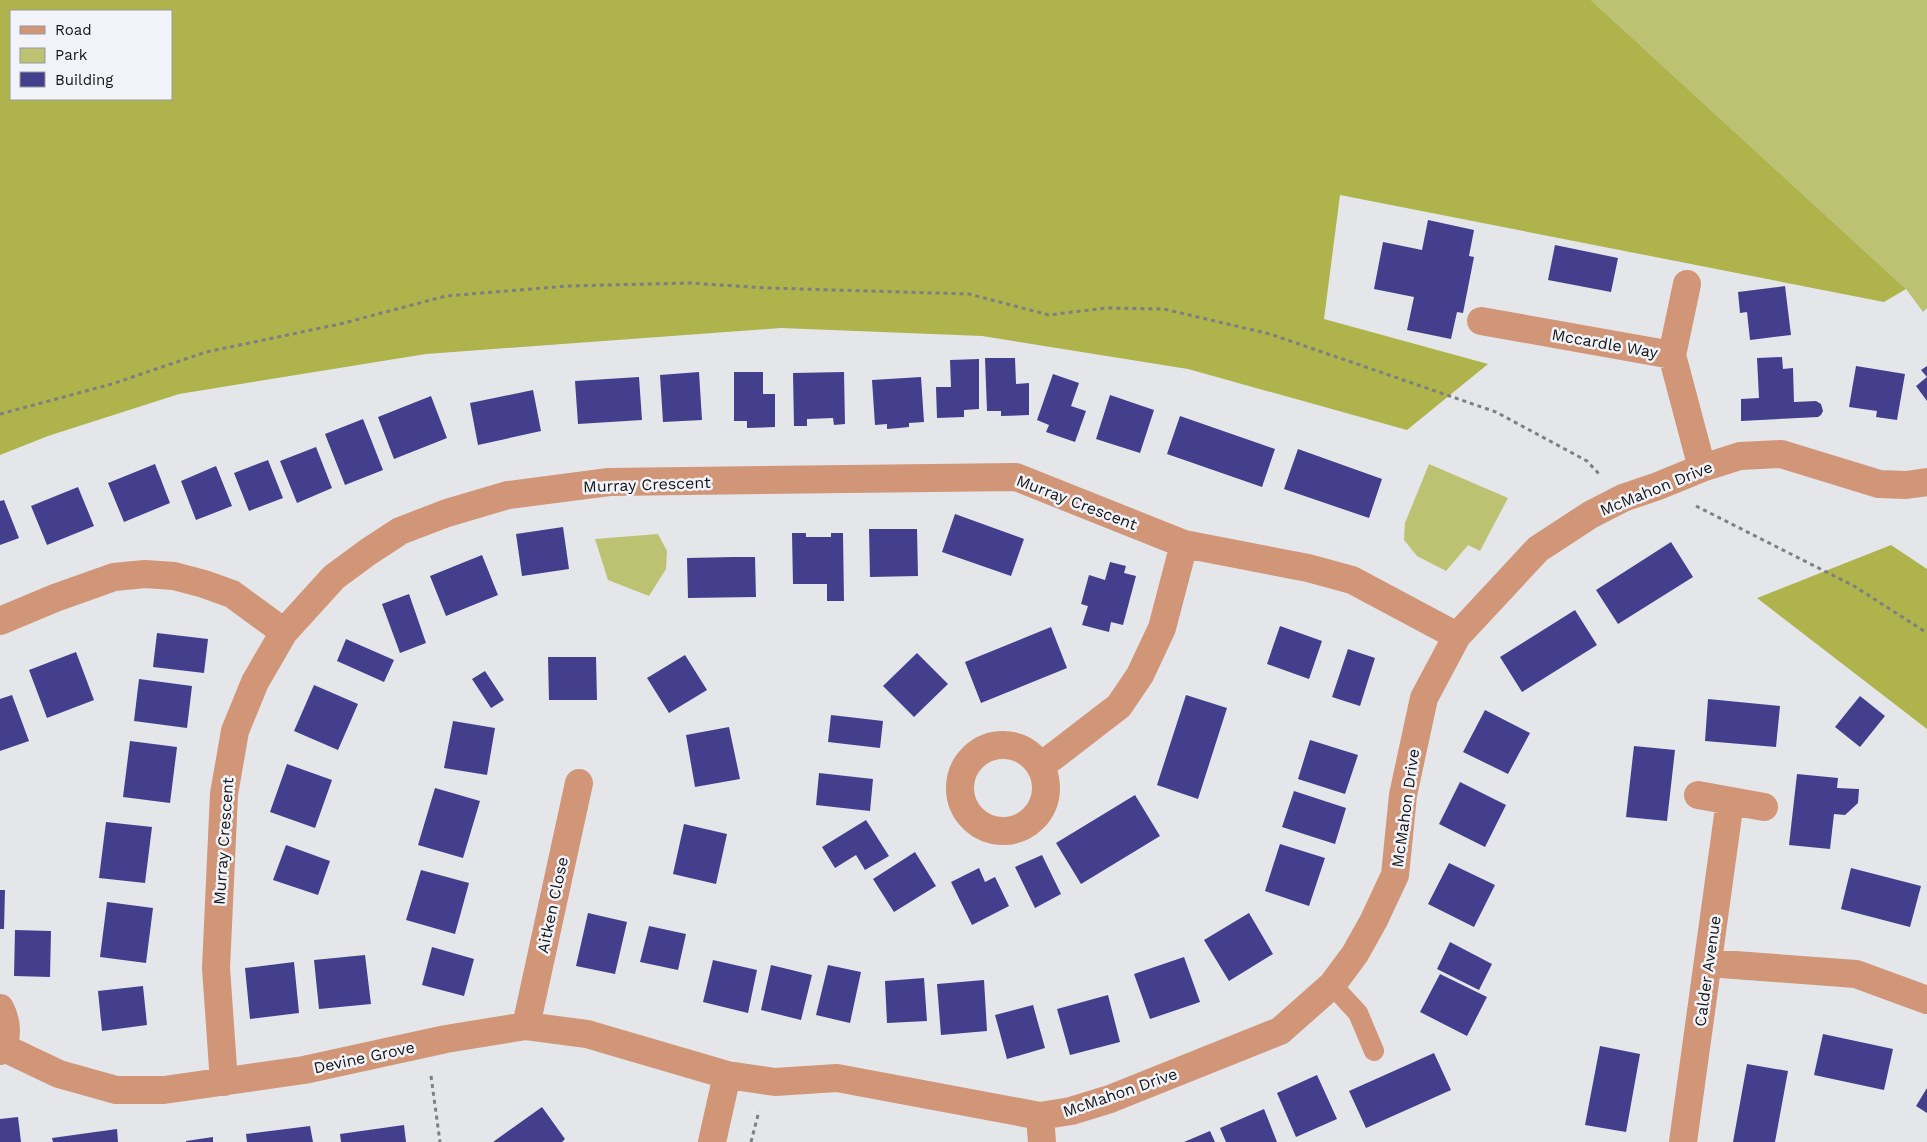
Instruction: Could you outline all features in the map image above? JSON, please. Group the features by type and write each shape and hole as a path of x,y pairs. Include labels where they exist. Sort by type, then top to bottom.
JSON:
{"street":[{"path":"1672,356 1687,284"},
{"name":"Mccardle Way","path":"1481,321 1672,356 1702,468"},
{"name":"McMahon Drive","path":"727,1075 774,1082 837,1078 1041,1129 1070,1111 1110,1099 1280,1030 1332,985 1355,954 1374,920 1395,875 1404,794 1424,698 1457,636 1538,549 1590,515 1622,498 1740,456 1780,454 1879,484 1906,485 1927,482"},
{"name":"Murray Crescent","path":"224,1082 216,968 224,794 235,731 255,682 284,632 334,577 400,531 447,513 508,495 609,482 1016,477 1184,544 1308,568 1352,580 1457,636"},
{"path":"1041,766 1119,706 1140,674 1162,628 1184,544"},
{"path":"0,621 55,598 114,577 145,574 181,578 232,594 284,632"},
{"name":"Aitken Close","path":"526,1026 579,783"},
{"path":"1698,795 1764,807"},
{"name":"Calder Avenue","path":"1683,1142 1730,801"},
{"path":"1708,963 1856,974 1927,1000"},
{"name":"Devine Grove","path":"0,1008 6,1022 6,1035 1,1049 59,1074 116,1090 164,1090 304,1070 427,1043 526,1026 588,1034 727,1075"},
{"path":"712,1142 727,1075"}],"lane":[{"path":"1332,985 1358,1013 1374,1052"}],"path":[{"path":"0,414 112,384 206,352 340,324 446,296 567,286 690,282 768,288 969,294 1049,315 1106,308 1164,309 1270,334 1496,412 1587,461 1622,498"},
{"path":"1658,486 1854,586 1927,634"},
{"path":"427,1043 440,1142"}],"green space":[{"path":"0,0 1591,0 1906,289 1884,302 1340,195 1324,319 1488,364 1407,430 1188,369 982,336 781,328 426,354 179,394 48,436 0,455"},
{"path":"1591,0 1927,0 1927,308 1923,312 1906,289"},
{"path":"1429,464 1508,498 1480,551 1468,545 1446,571 1417,556 1404,540 1405,523"},
{"path":"658,534 667,551 666,569 649,596 608,580 595,539"},
{"path":"1891,545 1927,569 1927,729 1757,598"}],"building":[{"path":"1428,220 1474,230 1469,256 1474,257 1463,313 1457,312 1451,339 1407,330 1414,297 1374,289 1383,242 1422,250"},
{"path":"1555,245 1618,258 1611,292 1548,280"},
{"path":"1785,286 1791,335 1750,340 1747,312 1740,313 1738,292"},
{"path":"1782,357 1783,369 1793,368 1794,402 1816,401 1821,404 1823,411 1821,415 1818,417 1741,421 1741,399 1759,398 1757,358"},
{"path":"985,358 1015,358 1016,384 1029,383 1029,415 1001,416 1001,411 987,411"},
{"path":"979,359 979,409 964,410 964,417 937,418 936,387 951,387 950,360"},
{"path":"1856,366 1905,374 1897,420 1876,417 1877,411 1849,407"},
{"path":"1927,366 1927,377 1921,370"},
{"path":"699,372 702,420 663,422 660,375"},
{"path":"734,372 763,372 763,394 775,394 775,427 747,428 747,421 734,421"},
{"path":"844,372 845,424 834,425 833,418 807,419 807,426 794,426 793,373"},
{"path":"1053,374 1079,383 1071,406 1086,411 1075,442 1046,432 1049,425 1037,420"},
{"path":"639,377 642,420 578,424 575,381"},
{"path":"921,377 924,422 909,423 909,427 887,429 887,424 875,425 872,380"},
{"path":"1927,377 1927,401 1916,386"},
{"path":"533,390 541,431 478,445 470,403"},
{"path":"1110,395 1154,410 1140,453 1096,439"},
{"path":"431,396 447,438 394,459 378,417"},
{"path":"1180,416 1275,449 1262,487 1167,454"},
{"path":"363,419 383,470 345,485 325,434"},
{"path":"316,447 332,488 297,503 280,461"},
{"path":"1298,449 1382,479 1369,518 1284,489"},
{"path":"268,460 283,498 249,511 234,473"},
{"path":"155,464 170,503 124,522 108,483"},
{"path":"216,466 232,506 196,520 181,481"},
{"path":"78,487 94,526 47,545 31,506"},
{"path":"4,500 19,538 0,545 0,501"},
{"path":"955,514 1024,539 1011,576 942,552"},
{"path":"563,527 569,569 522,576 516,534"},
{"path":"869,529 917,529 918,576 870,577"},
{"path":"792,533 806,533 806,537 831,537 831,533 843,533 844,601 827,601 827,584 793,584"},
{"path":"1671,542 1693,577 1618,624 1596,590"},
{"path":"482,555 498,595 446,616 430,576"},
{"path":"755,557 756,597 688,598 687,558"},
{"path":"1110,562 1126,566 1124,573 1136,576 1123,625 1111,622 1109,632 1082,625 1088,606 1081,604 1089,575 1105,580"},
{"path":"409,594 426,643 400,653 382,604"},
{"path":"1575,610 1597,645 1522,692 1500,657"},
{"path":"1280,626 1322,641 1309,679 1267,664"},
{"path":"1051,627 1067,668 981,703 965,662"},
{"path":"157,633 208,639 204,673 153,667"},
{"path":"346,639 394,660 384,682 337,661"},
{"path":"1348,649 1375,658 1360,706 1332,697"},
{"path":"76,652 94,700 47,718 29,670"},
{"path":"917,653 948,684 914,717 883,686"},
{"path":"685,655 707,690 669,713 647,678"},
{"path":"548,657 596,657 597,700 549,700"},
{"path":"485,671 504,700 491,708 472,679"},
{"path":"139,679 192,686 187,728 134,721"},
{"path":"314,685 358,704 338,750 294,731"},
{"path":"12,695 29,741 0,751 0,699"},
{"path":"1186,695 1227,708 1198,799 1157,785"},
{"path":"1860,696 1885,716 1860,747 1835,727"},
{"path":"1708,699 1780,706 1776,747 1705,741"},
{"path":"1485,710 1530,733 1508,774 1463,752"},
{"path":"831,715 883,721 880,748 828,742"},
{"path":"453,721 495,728 487,775 444,768"},
{"path":"729,727 740,779 695,787 686,735"},
{"path":"1310,740 1358,755 1345,794 1298,779"},
{"path":"130,741 177,747 170,803 123,797"},
{"path":"1634,746 1675,750 1667,821 1626,817"},
{"path":"287,764 332,780 315,828 270,812"},
{"path":"819,773 873,779 870,811 816,805"},
{"path":"1797,774 1838,778 1837,788 1859,789 1858,803 1845,815 1834,814 1830,849 1789,845"},
{"path":"1460,782 1506,805 1485,847 1439,824"},
{"path":"435,788 480,801 463,858 418,845"},
{"path":"1294,791 1346,808 1335,844 1282,827"},
{"path":"1135,795 1160,836 1081,884 1056,843"},
{"path":"866,820 889,856 865,870 856,855 835,868 822,847"},
{"path":"106,822 152,827 145,883 99,878"},
{"path":"684,824 727,834 716,884 673,874"},
{"path":"1280,844 1325,858 1309,906 1265,891"},
{"path":"286,845 330,861 318,895 273,880"},
{"path":"915,852 936,886 894,912 873,879"},
{"path":"1042,855 1061,894 1035,908 1015,867"},
{"path":"1449,863 1495,885 1474,927 1428,904"},
{"path":"979,868 985,882 995,877 1009,906 972,925 951,882"},
{"path":"1851,868 1921,886 1910,927 1841,909"},
{"path":"421,870 469,883 455,934 406,920"},
{"path":"0,890 5,890 4,929 0,929"},
{"path":"107,902 153,908 146,963 100,957"},
{"path":"588,913 627,922 615,974 576,966"},
{"path":"1249,913 1273,954 1229,981 1204,940"},
{"path":"649,926 686,934 678,970 640,962"},
{"path":"15,930 51,931 50,977 14,976"},
{"path":"1450,942 1492,964 1479,990 1437,969"},
{"path":"432,947 474,959 464,996 422,985"},
{"path":"365,955 371,1004 319,1009 314,960"},
{"path":"1184,957 1200,1002 1150,1019 1134,974"},
{"path":"713,960 757,970 748,1013 703,1002"},
{"path":"294,962 299,1013 250,1019 245,968"},
{"path":"771,965 812,975 801,1020 761,1010"},
{"path":"828,965 861,972 850,1023 816,1015"},
{"path":"1440,974 1487,997 1467,1036 1420,1012"},
{"path":"924,978 927,1021 887,1023 885,981"},
{"path":"984,980 987,1031 941,1035 937,984"},
{"path":"143,986 147,1025 102,1031 98,991"},
{"path":"1108,995 1120,1042 1070,1055 1057,1009"},
{"path":"1033,1005 1045,1048 1007,1059 995,1015"},
{"path":"1823,1034 1893,1049 1884,1090 1814,1075"},
{"path":"1600,1046 1640,1054 1626,1132 1585,1125"},
{"path":"1434,1053 1451,1090 1366,1128 1349,1091"},
{"path":"1747,1064 1788,1071 1775,1142 1733,1142"},
{"path":"1317,1075 1337,1119 1296,1137 1277,1093"},
{"path":"1927,1088 1927,1113 1916,1106"},
{"path":"542,1107 565,1139 562,1142 493,1142"},
{"path":"1264,1109 1277,1142 1226,1142 1220,1128"},
{"path":"18,1117 21,1142 0,1142 0,1119"},
{"path":"404,1125 406,1142 341,1142 340,1134"},
{"path":"310,1126 313,1142 247,1142 246,1134"},
{"path":"117,1129 118,1142 53,1142 52,1138"},
{"path":"1210,1131 1215,1142 1184,1142"},
{"path":"213,1137 213,1142 186,1142 186,1141"}]}
